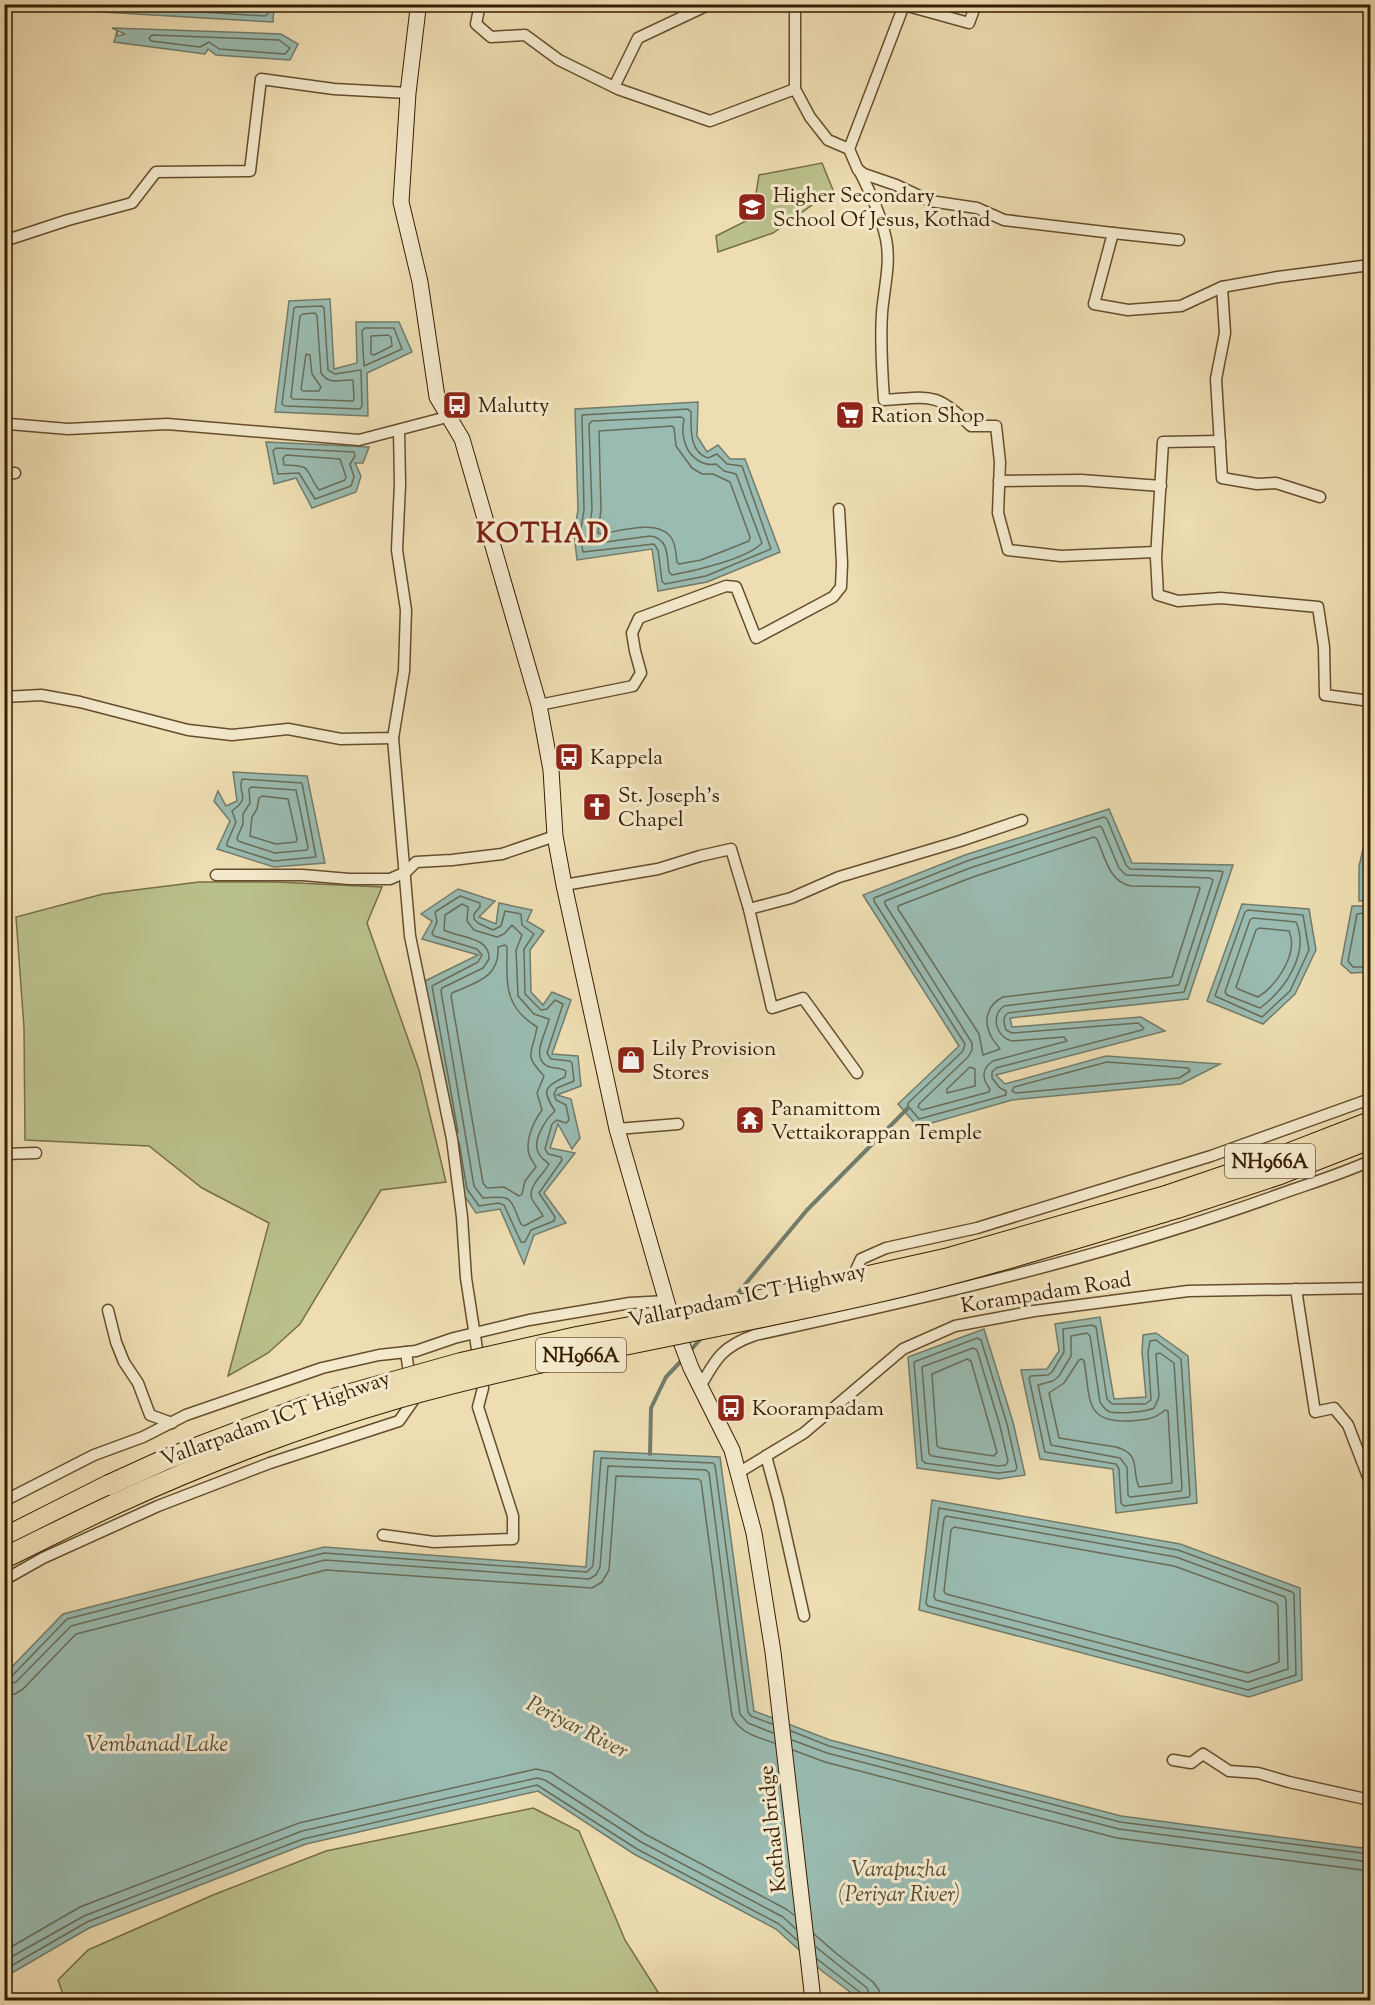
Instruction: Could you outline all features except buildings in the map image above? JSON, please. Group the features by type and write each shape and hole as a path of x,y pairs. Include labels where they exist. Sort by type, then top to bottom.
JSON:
{"highway":[{"name":"Vallarpadam ICT Highway","path":"4,1558 116,1504 235,1454 322,1422 398,1398 517,1368 875,1293 1018,1256 1173,1202 1272,1160 1371,1122"},
{"name":"Vallarpadam ICT Highway","path":"4,1538 164,1460 231,1433 332,1399 461,1363 577,1337 689,1316 945,1259 1173,1202 1280,1174 1371,1139"}],"main road":[{"name":"Kothad bridge","path":"421,4 418,9 408,93 401,202 420,282 437,397 462,439 539,705 551,770 555,836 617,1130 668,1307 691,1368 732,1450 754,1533 773,1652 813,2001"}],"street":[{"path":"480,4 476,24 491,37 525,35 559,60 614,87 710,121 795,89"},
{"path":"614,87 638,38 710,4"},
{"path":"795,4 795,89 810,117 828,140 849,149 870,192 886,239 888,262 882,311 881,356 884,400 926,397 946,404 971,426 996,426 1000,462 998,513 1008,550 1061,556 1156,552"},
{"path":"892,4 904,5 969,23 976,4"},
{"path":"849,149 904,5"},
{"path":"4,241 68,220 132,203 156,172 250,171 261,79 334,88 408,93"},
{"path":"858,170 930,201 977,208 1004,220 1179,240"},
{"path":"1113,233 1094,304 1128,310 1181,306 1222,286 1371,265"},
{"path":"1222,286 1225,333 1216,379 1222,478 1257,484 1276,483 1320,496"},
{"path":"4,416 9,424 68,429 167,424 359,440 447,417"},
{"path":"383,1535 434,1542 513,1539 513,1516 478,1407 483,1388 466,1278 462,1217 452,1139 410,936 393,738 404,670 406,610 398,550 399,430"},
{"path":"1220,441 1163,442 1156,552 1158,595 1178,601 1221,598 1318,607 1324,647 1325,695 1371,701"},
{"path":"999,481 1081,480 1161,486"},
{"path":"539,705 633,686 641,673 632,633 639,618 667,606 726,586 736,587 756,638 833,597 841,587 839,509"},
{"path":"4,697 41,695 80,702 188,730 232,735 288,729 341,739 393,738"},
{"path":"749,909 791,898 839,877 1022,820"},
{"path":"216,875 303,875 348,879 390,879 406,872 416,862 502,854 555,836"},
{"path":"564,885 658,869 731,849 749,909 772,1008 802,998 857,1073"},
{"path":"851,1314 849,1286 861,1259 886,1248 977,1228 1178,1166 1371,1099"},
{"path":"617,1130 678,1124"},
{"path":"4,1154 36,1153"},
{"path":"700,1387 715,1361 737,1342 755,1335 991,1281 1106,1251 1223,1215 1371,1161"},
{"name":"Korampadam Road","path":"738,1473 804,1433 903,1349 955,1326 1034,1311 1188,1291 1371,1288"},
{"path":"1296,1289 1315,1412 1334,1408 1348,1425 1371,1482"},
{"path":"4,1501 94,1455 143,1437 186,1415 322,1368 379,1355 416,1351 474,1333 597,1307 668,1307"},
{"path":"108,1310 124,1362 138,1383 150,1415 171,1423"},
{"path":"4,1580 43,1558 158,1506 270,1463 399,1421 413,1401 406,1352"},
{"path":"766,1456 804,1616"},
{"path":"1173,1760 1191,1763 1203,1754 1229,1771 1258,1773 1371,1800"}],"green space":[{"path":"822,163 833,190 773,233 718,252 716,236 752,218 759,175"},
{"path":"199,882 277,882 382,887 367,923 419,1070 446,1182 381,1190 300,1324 268,1353 228,1376 269,1223 202,1188 149,1146 25,1140 24,1028 16,917 103,894"},
{"path":"533,1808 579,1831 625,1940 663,2000 65,2000 58,1980 88,1950 213,1895 326,1851"}],"water":[{"path":"69,5 274,5 273,22 68,10"},
{"path":"112,28 281,34 298,44 290,60 216,55 208,49 205,54 114,42 117,31 118,36 125,34"},
{"path":"330,299 334,369 357,363 356,322 399,322 412,352 367,373 368,416 275,412 289,301"},
{"path":"698,402 697,436 707,452 718,445 730,459 745,459 780,552 707,582 658,591 652,549 577,560 574,533 578,510 575,409"},
{"path":"266,442 369,447 363,463 355,463 361,476 356,492 312,508 296,478 274,484"},
{"path":"233,772 307,776 325,863 274,867 217,849 230,821 214,801 218,791 226,806 237,801"},
{"path":"1109,809 1132,863 1233,865 1188,999 1010,1018 1012,1027 1141,1017 1165,1031 996,1075 1005,1084 1106,1056 1220,1064 1181,1084 1012,1100 918,1127 898,1104 959,1046 863,895 965,855"},
{"path":"1370,821 1370,900 1359,901 1359,866"},
{"path":"458,889 495,901 479,917 496,924 499,903 532,910 527,921 544,931 530,950 531,992 543,1005 552,992 571,1000 552,1054 578,1056 581,1086 557,1095 571,1099 580,1138 572,1149 558,1124 550,1148 575,1153 544,1193 566,1223 534,1235 524,1264 500,1209 476,1213 462,1192 425,981 478,955 422,939 432,921 421,914"},
{"path":"1242,904 1309,909 1316,950 1295,994 1263,1024 1207,1001"},
{"path":"1352,906 1370,906 1370,972 1351,973 1341,964"},
{"path":"1100,1317 1114,1399 1146,1397 1142,1352 1143,1335 1156,1333 1188,1356 1197,1503 1116,1513 1113,1469 1040,1459 1021,1370 1047,1369 1059,1351 1055,1324"},
{"path":"984,1329 1013,1422 1025,1475 999,1479 917,1468 908,1357"},
{"name":"Vembanad Lake","path":"594,1451 720,1457 754,1711 830,1740 1121,1816 1370,1849 1370,2000 861,2000 822,1971 776,1929 634,1854 538,1791 306,1844 89,1928 5,1977 4,1675 63,1614 324,1547 586,1567"},
{"path":"932,1500 1180,1544 1300,1588 1302,1680 1249,1697 919,1610"}],"waterway":[{"path":"733,1299 807,1210 908,1108"},
{"path":"689,1352 704,1335"},
{"path":"650,1454 651,1408 666,1377 684,1358"}],"place":[{"name":"Higher Secondary School Of Jesus, Kothad","path":"752,207"},
{"name":"Malutty","path":"457,405"},
{"name":"Ration Shop","path":"850,415"},
{"name":"Kappela","path":"569,757"},
{"name":"St. Joseph's Chapel","path":"597,807"},
{"name":"Lily Provision Stores","path":"631,1060"},
{"name":"Panamittom Vettaikorappan Temple","path":"750,1120"},
{"name":"Koorampadam","path":"731,1408"}],"district":[{"name":"KOTHAD","path":"543,533"}],"water label":[{"name":"Periyar River","path":"578,1726"},
{"name":"Varapuzha (Periyar River)","path":"899,1880"}]}
